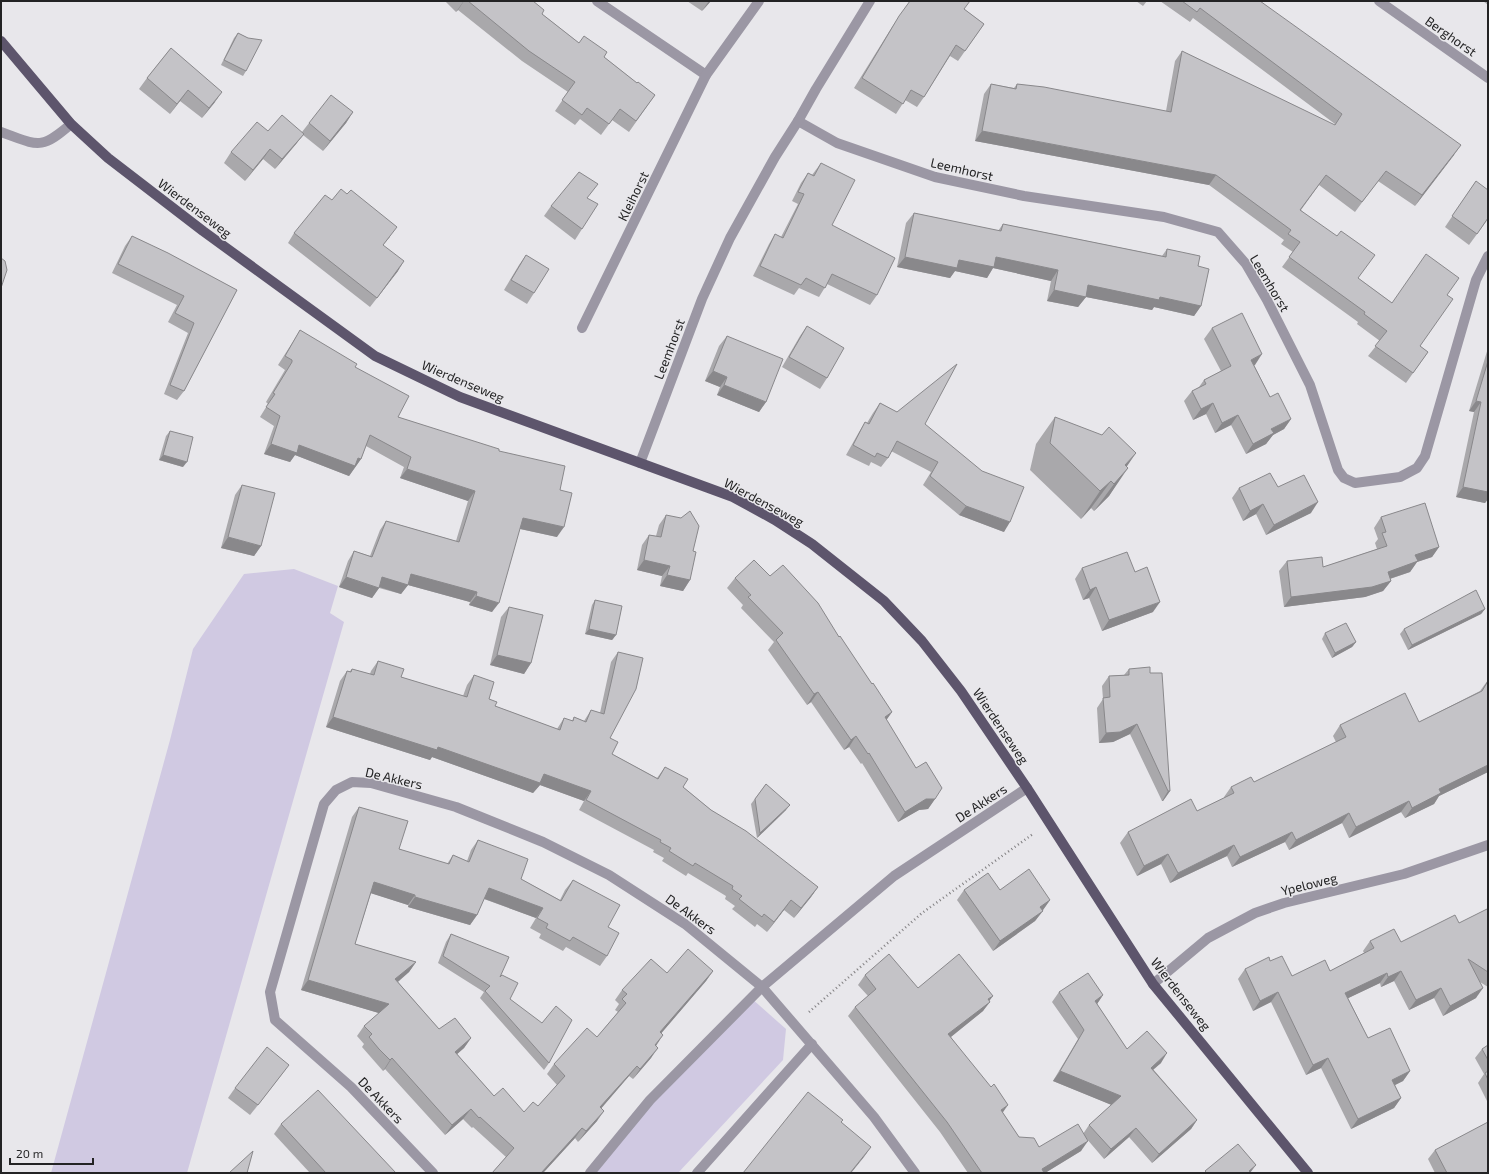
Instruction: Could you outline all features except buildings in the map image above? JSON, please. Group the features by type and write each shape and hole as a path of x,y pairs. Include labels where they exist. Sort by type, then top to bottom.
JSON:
{"main road":[{"name":"Wierdenseweg","path":"1,41 71,124 108,158 203,231 375,356 460,397 733,497 775,520 812,544 884,601 922,641 961,691 1027,788 1153,984 1305,1169"}],"street":[{"path":"597,1 706,75"},
{"name":"Kleihorst","path":"582,328 706,75 759,1"},
{"name":"Leemhorst","path":"640,463 702,299 751,199 775,156 798,121 870,1"},
{"name":"Berghorst","path":"1379,1 1488,78"},
{"name":"Leemhorst","path":"798,121 837,143 935,177 1024,196 1164,218 1218,232 1246,264 1267,300 1310,385 1338,470 1344,478 1354,483 1400,477 1416,468 1425,456 1476,280 1488,256"},
{"path":"1,132 36,144 53,139 71,124"},
{"name":"De Akkers","path":"433,1173 350,1087 275,1020 270,992 324,804 336,790 352,782 371,783 456,807 543,842 609,875 686,924 762,987 874,1117 915,1173"},
{"name":"De Akkers","path":"590,1173 650,1100 762,987 894,876 1027,788"},
{"name":"Ypeloweg","path":"1153,984 1208,938 1255,913 1284,903 1404,874 1488,845"},
{"path":"697,1173 812,1044"}],"path":[{"path":"795,1024 922,913 1049,823"}],"shaded area":[{"path":"294,569 338,586 330,613 344,622 187,1173 51,1173 170,740 193,649 244,574"},
{"path":"751,998 786,1029 783,1060 678,1173 596,1173 650,1100"}]}
